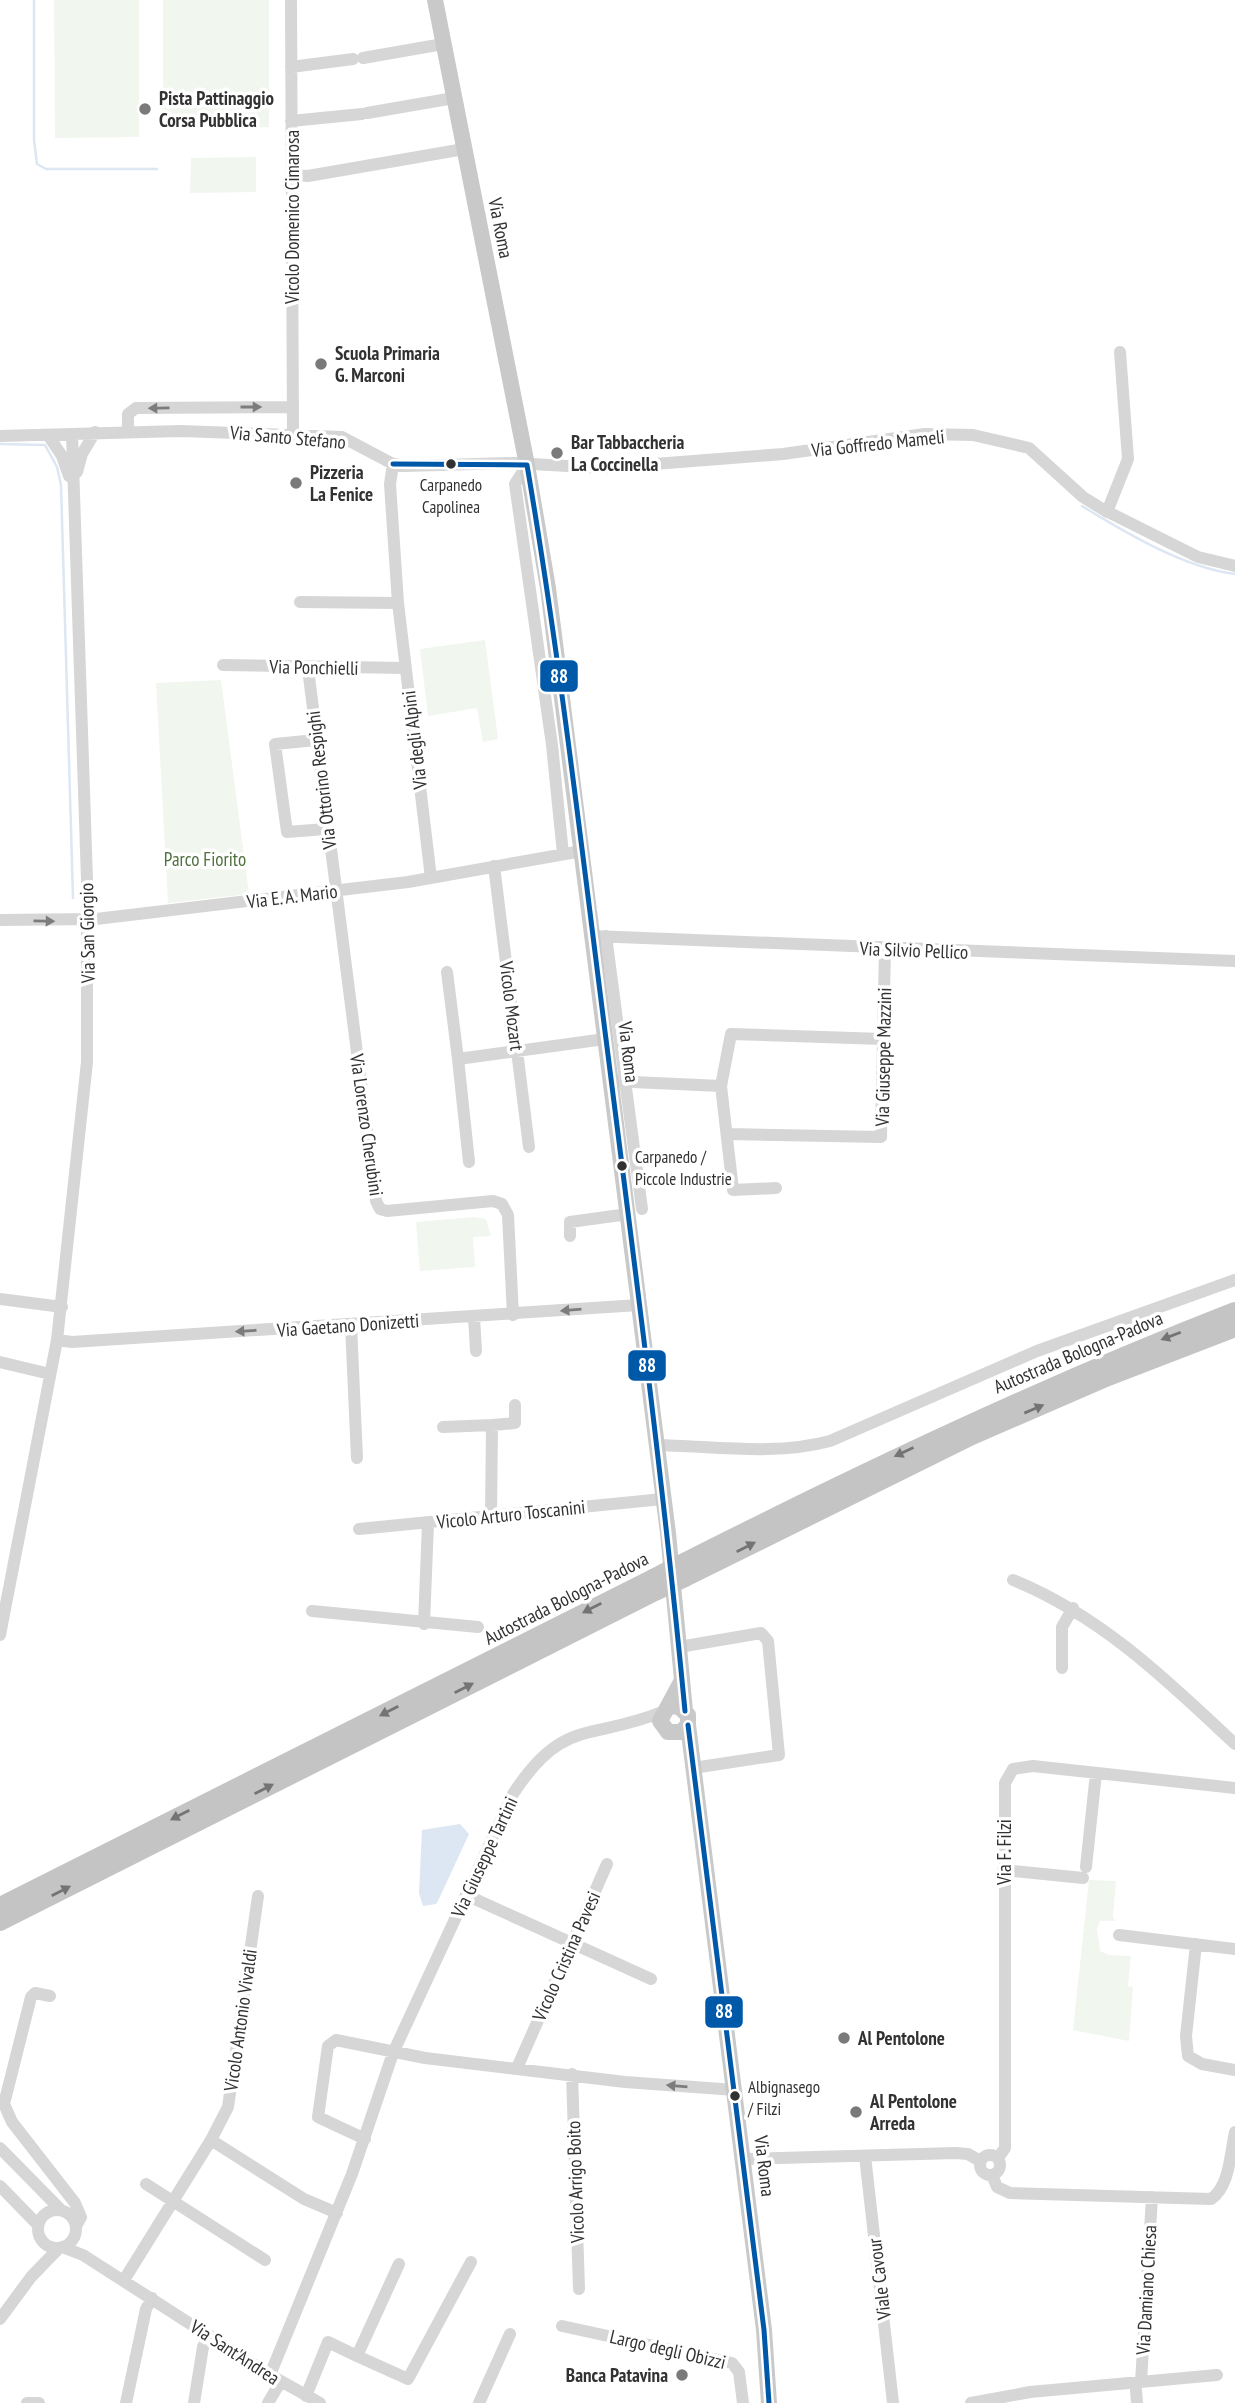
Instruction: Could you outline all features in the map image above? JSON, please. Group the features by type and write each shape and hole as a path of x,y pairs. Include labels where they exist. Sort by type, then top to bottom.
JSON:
{"highway":[{"name":"Autostrada Bologna-Padova","path":"0,1922 316,1763 966,1423 1099,1364 1235,1311"},
{"name":"Autostrada Bologna-Padova","path":"682,1571 972,1436 1108,1377 1235,1328"},
{"name":"Autostrada Bologna-Padova","path":"0,1906 655,1585"}],"main road":[{"name":"Via Roma","path":"435,0 527,465 548,588 582,851 599,936 605,1039 618,1080 635,1211 639,1305 682,1676 676,1714 691,1764 768,2360 769,2403"},
{"path":"676,1714 681,1732 668,1732 660,1721 676,1714"},
{"name":"Via Roma","path":"668,1732 691,1764"}],"street":[{"name":"Vicolo Domenico Cimarosa","path":"291,0 293,434"},
{"path":"291,67 358,59 443,44"},
{"path":"291,121 365,114 454,98"},
{"path":"292,175 308,176 464,149"},
{"path":"1107,512 1128,459 1120,352"},
{"path":"208,431 209,408 293,407"},
{"name":"Via Santo Stefano","path":"128,431 128,414 136,408 209,408"},
{"name":"Via Santo Stefano","path":"0,436 128,431 293,434 342,437 393,464 527,465"},
{"name":"Via San Giorgio","path":"73,490 82,454 95,432"},
{"name":"Via San Giorgio","path":"0,1635 57,1340 87,1062 88,920 72,434"},
{"name":"Via Goffredo Mameli","path":"527,465 603,468 783,454 925,434 973,435 1030,448 1083,497 1107,512 1198,557 1235,566"},
{"name":"Via San Giorgio","path":"48,435 62,456 73,490"},
{"name":"Via degli Alpini","path":"393,464 390,484 398,603 430,878"},
{"name":"Via Roma","path":"527,465 515,484 552,745 563,854"},
{"path":"300,602 398,603"},
{"name":"Via Ponchielli","path":"223,665 308,669 405,668"},
{"name":"Via Ottorino Respighi","path":"308,669 335,891"},
{"path":"316,740 275,744 287,832 326,829"},
{"name":"Via E. A. Mario","path":"0,920 88,920 335,891 430,878 582,851"},
{"name":"Vicolo Mozart","path":"494,866 529,1147"},
{"name":"Via Lorenzo Cherubini","path":"335,891 343,930 376,1201 380,1209 387,1211 493,1201 502,1204 508,1215 513,1315"},
{"name":"Via Roma","path":"599,936 618,1080"},
{"name":"Via Silvio Pellico","path":"599,936 1235,961"},
{"name":"Via Giuseppe Mazzini","path":"727,1134 881,1137 885,949"},
{"path":"447,972 469,1162"},
{"path":"776,1188 733,1190 721,1086 731,1034 883,1040"},
{"path":"458,1059 605,1039"},
{"path":"618,1080 721,1086"},
{"path":"570,1236 570,1222 635,1211"},
{"path":"656,1445 773,1450 807,1447 830,1441 1037,1351 1235,1280"},
{"path":"0,1299 62,1307"},
{"name":"Via Gaetano Donizetti","path":"57,1340 351,1325 639,1305"},
{"path":"474,1317 476,1351"},
{"path":"351,1325 357,1458"},
{"path":"0,1362 50,1374"},
{"path":"443,1427 515,1423 515,1405"},
{"path":"491,1516 492,1425"},
{"name":"Vicolo Arturo Toscanini","path":"359,1529 663,1499"},
{"path":"424,1624 428,1523"},
{"path":"1013,1580 1073,1608 1109,1633 1235,1744"},
{"path":"1062,1668 1062,1627 1073,1608"},
{"path":"312,1611 424,1624 478,1627"},
{"path":"679,1647 761,1633 768,1641 779,1755 691,1764"},
{"name":"Via Giuseppe Tartini","path":"268,2403 365,2138 393,2053 513,1794 543,1754 556,1744 583,1732 676,1714"},
{"name":"Via Giuseppe Tartini","path":"632,1722 654,1724 668,1732"},
{"name":"Via F. Filzi","path":"998,2158 1004,2148 1005,2134 1005,1783 1013,1769 1033,1766 1235,1788"},
{"path":"1003,1870 1084,1872 1096,1773"},
{"name":"Vicolo Cristina Pavesi","path":"517,2068 607,1864"},
{"path":"466,1895 652,1979"},
{"name":"Vicolo Antonio Vivaldi","path":"124,2280 211,2140 228,2106 258,1896"},
{"path":"1119,1936 1235,1949"},
{"path":"1196,1944 1186,2048 1188,2056 1202,2064 1235,2070"},
{"path":"0,2319 31,2277 75,2231 81,2217 75,2203 12,2122 4,2104 31,1997 35,1993 50,1996"},
{"path":"365,2138 318,2117 328,2046 336,2040 393,2053 620,2080 735,2090"},
{"path":"525,2049 535,2070"},
{"name":"Vicolo Arrigo Boito","path":"572,2074 579,2289"},
{"name":"Via Damiano Chiesa","path":"992,2175 997,2188 1010,2193 1211,2199 1219,2194 1235,2132"},
{"path":"211,2140 304,2199 337,2213"},
{"path":"0,2148 38,2190 72,2218 83,2255"},
{"path":"743,2159 956,2153 968,2154 980,2161"},
{"path":"986,2155 998,2158 999,2168 992,2175 981,2170 980,2161 986,2155"},
{"name":"Viale Cavour","path":"865,2156 893,2403"},
{"path":"146,2184 265,2260"},
{"path":"0,2186 41,2220"},
{"path":"31,2277 40,2239 38,2190"},
{"name":"Via Damiano Chiesa","path":"1138,2392 1152,2197"},
{"path":"41,2220 61,2210"},
{"path":"40,2239 50,2247 60,2247"},
{"name":"Via Sant'Andrea","path":"60,2247 83,2255 311,2400"},
{"path":"311,2400 328,2342 408,2379 471,2262"},
{"path":"357,2356 399,2264"},
{"path":"127,2403 146,2309 152,2298"},
{"name":"Largo degli Obizzi","path":"562,2326 732,2363 740,2372 743,2403"},
{"path":"479,2403 510,2334"},
{"path":"194,2403 203,2347 209,2335"},
{"path":"971,2403 1030,2392 1138,2392 1217,2375"},
{"path":"27,2403 39,2403"}],"green space":[{"path":"54,0 139,0 139,137 55,138"},
{"path":"163,0 269,0 269,127 163,130"},
{"path":"256,157 256,192 190,193 191,158"},
{"path":"485,640 498,739 483,742 477,708 428,716 420,649"},
{"name":"Parco Fiorito","path":"221,680 249,894 168,903 156,683"},
{"path":"475,1217 486,1219 491,1236 473,1237 475,1267 420,1271 416,1222"},
{"path":"1089,1880 1116,1881 1113,1916 1115,1921 1100,1921 1097,1929 1100,1951 1109,1955 1131,1956 1128,1986 1133,1987 1129,2041 1073,2030"}],"shaded area":[{"path":"460,1824 469,1834 438,1901 436,1904 423,1906 419,1893 422,1830"}],"waterway":[{"path":"34,0 34,140 37,164 46,169 157,169"},
{"path":"0,444 45,445 57,467 61,485 73,898"},
{"path":"1082,506 1176,557 1196,565 1235,574"}],"transit line":[{"name":"88","path":"393,464 527,465 550,610 649,1379 685,1711"},
{"name":"88","path":"688,1725 764,2330 769,2403"}],"place":[{"name":"Pista Pattinaggio Corsa Pubblica","path":"145,109"},
{"name":"Scuola Primaria G. Marconi","path":"321,364"},
{"name":"Bar Tabbaccheria La Coccinella","path":"557,453"},
{"name":"Carpanedo Capolinea","path":"451,464"},
{"name":"Pizzeria La Fenice","path":"296,483"},
{"name":"Carpanedo / Piccole Industrie","path":"622,1166"},
{"name":"Al Pentolone","path":"844,2038"},
{"name":"Albignasego / Filzi","path":"735,2096"},
{"name":"Al Pentolone Arreda","path":"856,2112"},
{"name":"Banca Patavina","path":"682,2375"}]}
